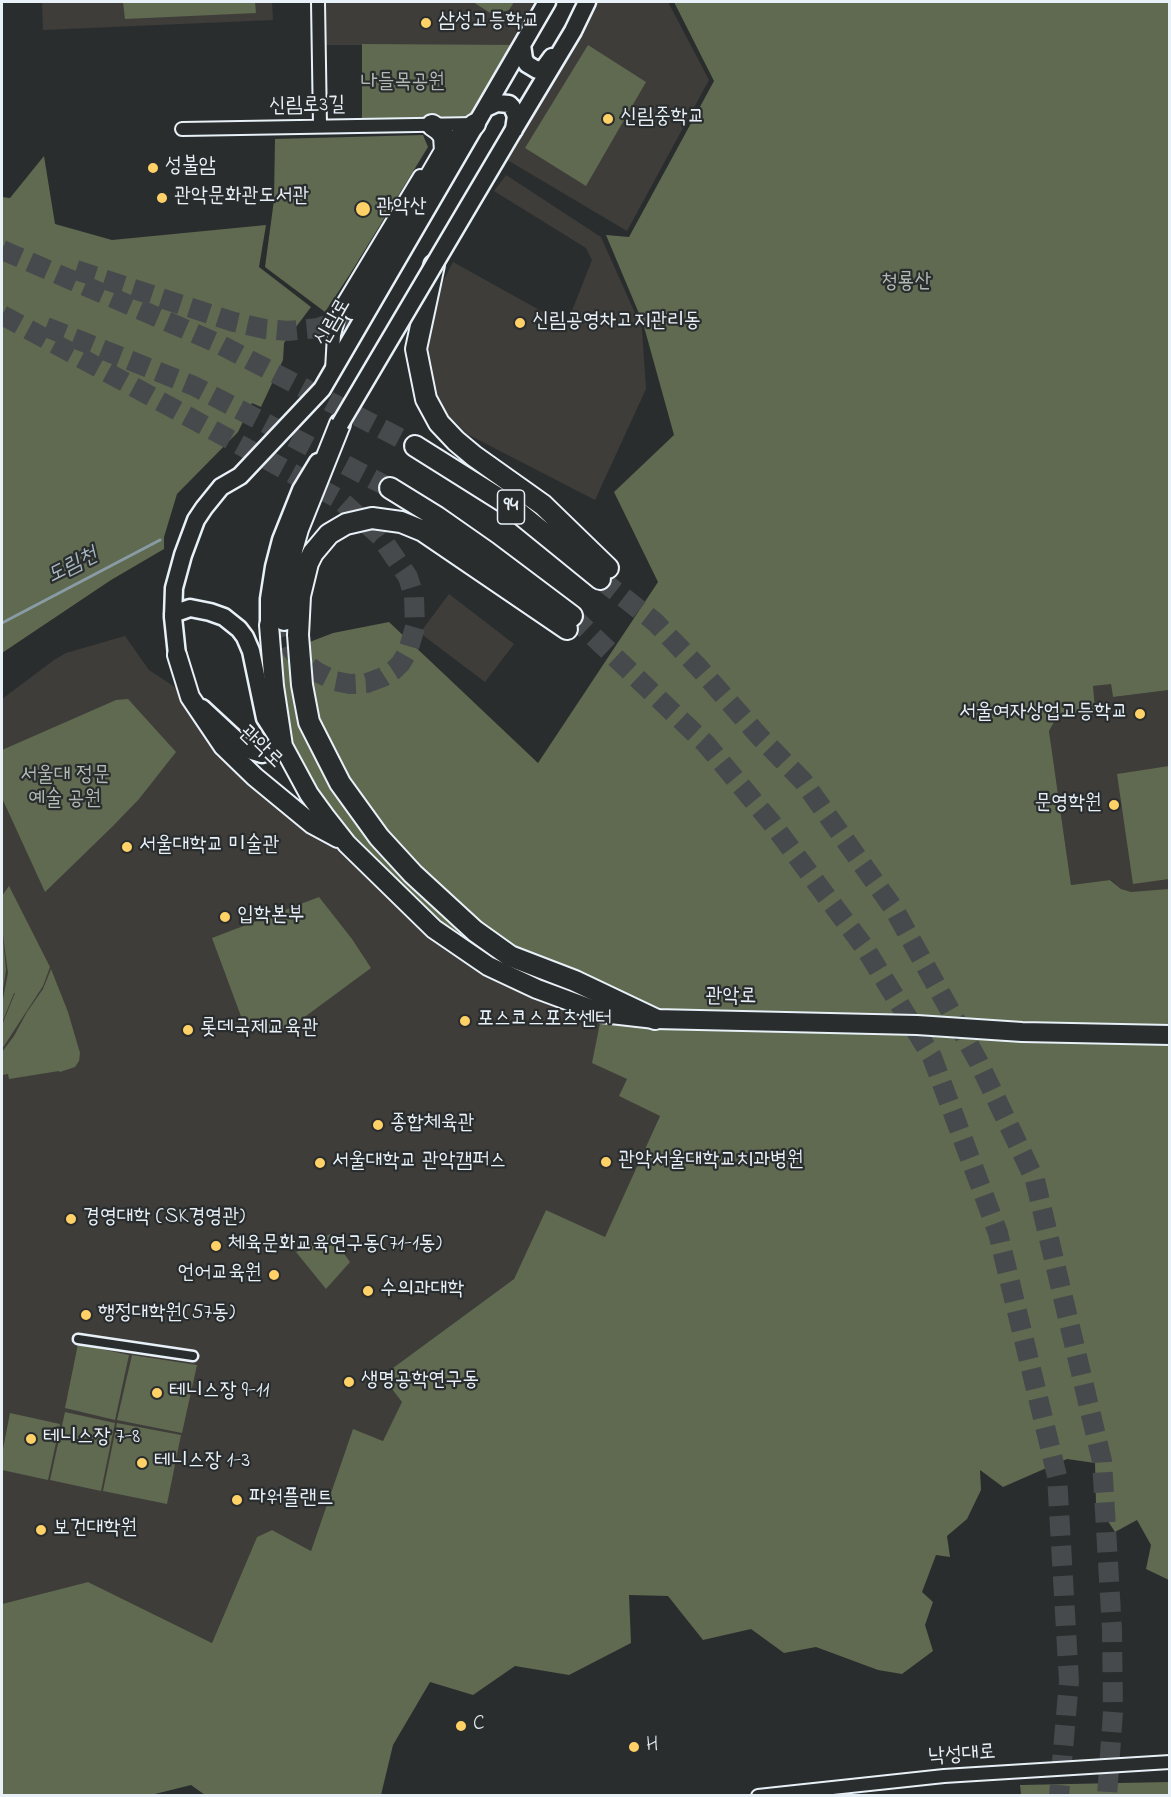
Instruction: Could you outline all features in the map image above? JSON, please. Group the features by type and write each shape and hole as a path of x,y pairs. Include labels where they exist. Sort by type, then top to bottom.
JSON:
{"highway":[{"path":"353,309 445,151 481,116"},
{"path":"432,124 444,136 445,151"},
{"name":"94","path":"416,446 508,505 604,573 543,505 456,441 439,423 426,399 416,349 435,261"},
{"path":"277,623 289,561 298,529 340,424"},
{"name":"94","path":"390,488 487,552 569,622 423,531 401,522 372,518 346,524 329,534 313,553 308,563 300,596 298,635 302,685 309,722 340,783 379,837 412,874 475,931 510,956 575,981 655,1019"}],"main road":[{"name":"신림로","path":"177,655 173,614 174,588 196,520 221,487 240,476 322,389 547,2"},
{"path":"340,424 565,45 587,2"},
{"path":"522,45 524,59 527,64 537,70 544,68 555,51 565,45"},
{"path":"481,116 497,103 509,104 516,116 513,131"},
{"path":"173,614 190,608 210,612 224,617 239,629 250,651 265,718 283,746 262,754 252,751 243,746 190,697"},
{"name":"관악로","path":"277,623 274,686 283,746 309,795 347,844 434,929 488,966 537,989 602,1012 655,1019 917,1025 1116,1035 1170,1035"},
{"name":"관악로","path":"177,655 190,697 223,746 255,777 312,824 347,844"}],"street":[{"path":"318,2 320,126"},
{"name":"신림로3길","path":"182,129 432,124 481,116"},
{"path":"332,370 334,335 342,305 438,146 438,133 432,124"},
{"path":"78,1339 193,1356"},
{"name":"낙성대로","path":"758,1796 944,1776 1170,1762"}],"shaded area":[{"path":"42,2 272,2 273,20 43,30"},
{"name":"삼성고등학교","path":"318,2 546,2 522,45 319,45"},
{"name":"신림중학교","path":"595,2 668,2 709,80 627,231 504,158"},
{"path":"506,175 601,237 642,329 646,389 595,500 467,434 448,415 431,392 424,375 426,314 453,262 561,322 568,321 592,260 586,248 494,191"},
{"path":"449,594 514,644 485,682 420,633"},
{"name":"서울대학교 관악캠퍼스","path":"125,636 149,670 190,697 255,777 602,1013 627,1079 620,1096 660,1116 605,1238 546,1210 514,1279 382,1376 403,1402 383,1441 353,1430 311,1551 272,1530 257,1537 212,1643 88,1582 2,1604 2,699 66,653"},
{"name":"문영학원","path":"1111,683 1113,697 1169,690 1169,948 1111,880 1071,885 1049,731 1058,715 1092,686"}],"green space":[{"path":"123,2 255,2 256,13 125,19"},
{"path":"473,2 514,2 509,10 492,14"},
{"name":"청룡산","path":"674,2 1169,2 1169,690 1113,697 1111,684 1093,686 1095,710 1058,715 1049,731 1071,885 1110,880 1121,889 1131,892 1169,889 1169,1580 1146,1569 1151,1545 1137,1520 1115,1532 1096,1503 1095,1463 1067,1459 1003,1487 980,1470 981,1490 967,1519 947,1536 950,1557 936,1555 922,1592 933,1602 925,1625 933,1651 902,1674 878,1670 816,1647 784,1653 751,1629 703,1640 668,1596 629,1595 631,1643 569,1675 515,1666 473,1695 430,1682 393,1745 381,1795 205,1795 191,1785 151,1795 2,1796 2,1604 88,1582 212,1643 257,1537 272,1530 311,1551 353,1429 383,1441 402,1402 382,1376 514,1279 546,1210 605,1237 660,1116 619,1096 627,1079 592,1063 602,1013 488,966 347,844 294,769 271,657 333,633 389,622 538,763 658,582 614,492 674,435 643,323 606,235 629,237 714,81"},
{"name":"나들목공원","path":"362,44 522,45 475,124 362,126"},
{"path":"588,45 646,82 586,186 525,148"},
{"path":"423,135 428,147 325,312 265,267 274,200 275,139"},
{"path":"44,156 55,224 112,240 266,225 259,267 311,307 284,343 283,360 261,407 252,403 238,432 177,494 164,537 164,549 111,580 2,653 2,197 10,198"},
{"name":"서울대 정문 예술 공원","path":"128,699 176,752 139,799 45,892 2,798 2,750 116,700"},
{"path":"1169,766 1169,879 1133,884 1117,774"},
{"path":"9,886 50,967 43,986 2,1049 2,1025 15,993 2,1023 2,1004 8,973 2,928 2,896"},
{"path":"319,897 352,939 371,968 291,1027 274,1032 242,1019 212,938"},
{"path":"2,928 6,970 2,996"},
{"path":"51,969 68,1012 80,1053 79,1061 75,1067 60,1072 9,1079 8,1074 2,1075 2,1052 43,989"},
{"path":"330,1234 350,1262 326,1289 296,1252"},
{"path":"78,1344 129,1355 115,1420 65,1408"},
{"name":"테니스장 9-11","path":"132,1355 197,1365 182,1433 117,1420"},
{"path":"65,1412 115,1423 101,1491 50,1480"},
{"name":"테니스장 7-8","path":"10,1413 60,1424 48,1480 2,1470 2,1454"},
{"name":"테니스장 1-3","path":"117,1423 181,1435 167,1504 103,1491"},
{"path":"1169,1782 1169,1796 1021,1795 1020,1785"}],"waterway":[{"name":"도림천","path":"2,623 160,540"}],"tunnel":[{"path":"2,250 217,343 415,446"},
{"path":"76,270 234,322 265,329 288,331 318,328 338,321 353,309"},
{"path":"2,315 339,499 380,536 408,577 414,596 415,627 408,651 394,670 367,683 350,684 335,681 317,672 301,660 292,650 286,635 284,620"},
{"path":"46,327 194,386 390,488"},
{"path":"600,579 655,622 803,781 894,909 978,1061 1035,1180 1102,1461 1112,1630 1113,1712 1107,1796"},
{"path":"572,616 706,744 771,822 865,948 932,1057 998,1233 1057,1476 1069,1681 1059,1796"}],"place":[{"name":"삼성고등학교","path":"426,23"},
{"name":"신림중학교","path":"608,119"},
{"name":"성불암","path":"153,168"},
{"name":"관악문화관도서관","path":"162,198"},
{"name":"관악산","path":"363,209"},
{"name":"신림공영차고지관리동","path":"520,323"},
{"name":"서울여자상업고등학교","path":"1140,714"},
{"name":"문영학원","path":"1114,805"},
{"name":"서울대학교 미술관","path":"127,847"},
{"name":"입학본부","path":"225,917"},
{"name":"포스코스포츠센터","path":"465,1021"},
{"name":"롯데국제교육관","path":"188,1030"},
{"name":"종합체육관","path":"378,1125"},
{"name":"관악서울대학교치과병원","path":"606,1162"},
{"name":"서울대학교 관악캠퍼스","path":"320,1163"},
{"name":"경영대학 (SK경영관)","path":"71,1219"},
{"name":"체육문화교육연구동(71-1동)","path":"216,1246"},
{"name":"언어교육원","path":"274,1275"},
{"name":"수의과대학","path":"368,1291"},
{"name":"행정대학원(57동)","path":"86,1315"},
{"name":"생명공학연구동","path":"349,1382"},
{"name":"테니스장 9-11","path":"157,1393"},
{"name":"테니스장 7-8","path":"31,1439"},
{"name":"테니스장 1-3","path":"142,1463"},
{"name":"파워플랜트","path":"237,1500"},
{"name":"보건대학원","path":"41,1530"},
{"name":"C","path":"461,1726"},
{"name":"H","path":"634,1747"}]}
